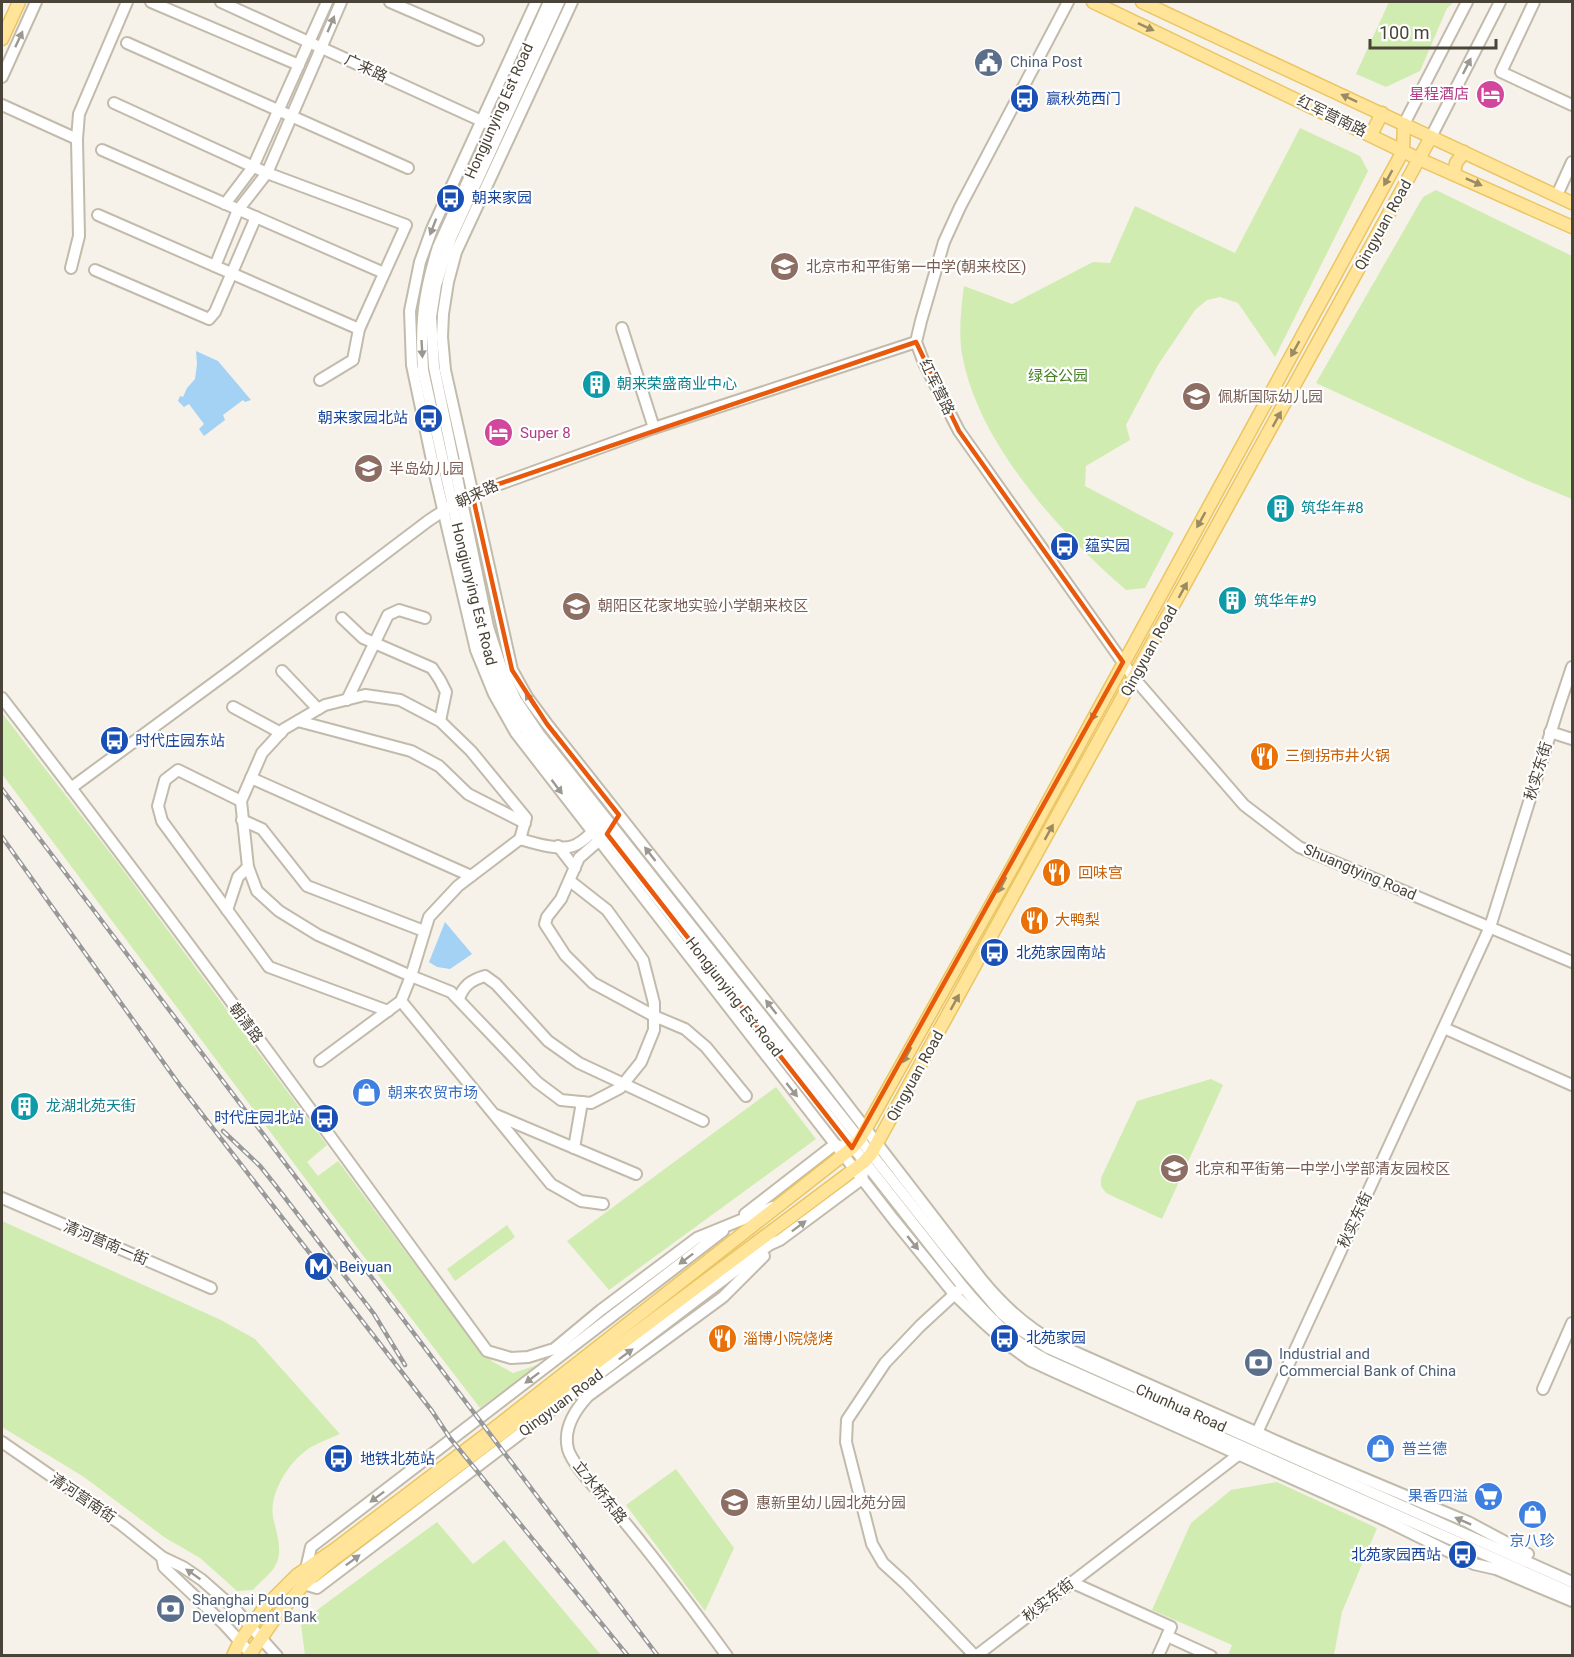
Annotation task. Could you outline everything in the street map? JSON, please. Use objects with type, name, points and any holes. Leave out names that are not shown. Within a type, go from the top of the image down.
[{"type":"main road","points":[[2,39],[19,2]]},
{"type":"main road","name":"红军营南路","points":[[1093,2],[1105,4],[1419,159],[1572,227]]},
{"type":"main road","name":"红军营南路","points":[[1142,2],[1572,203]]},
{"type":"main road","points":[[1371,135],[1382,113]]},
{"type":"main road","name":"Qingyuan Road","points":[[233,1656],[240,1641],[265,1607],[306,1569],[506,1420],[786,1202],[855,1143],[1013,866],[1403,151],[1404,124]]},
{"type":"main road","name":"Qingyuan Road","points":[[251,1655],[261,1638],[304,1584],[334,1559],[867,1157],[1134,678],[1431,137]]},
{"type":"main road","points":[[1454,174],[1456,163],[1464,152]]},
{"type":"street","points":[[2,77],[36,2]]},
{"type":"street","points":[[71,268],[79,236],[77,139],[79,114],[127,2]]},
{"type":"street","points":[[152,2],[299,65]]},
{"type":"street","name":"广来路","points":[[221,2],[502,130]]},
{"type":"street","points":[[225,204],[253,166],[327,2]]},
{"type":"street","points":[[215,266],[238,210],[267,173],[341,2]]},
{"type":"street","points":[[390,2],[478,40]]},
{"type":"street","points":[[536,2],[432,229],[420,262],[410,311],[412,365],[452,505],[476,650],[494,694],[516,733],[603,830],[835,1145],[855,1143]]},
{"type":"street","name":"Hongjunying Est Road","points":[[502,130],[549,2]]},
{"type":"street","name":"Hongjunying Est Road","points":[[559,2],[502,130],[438,247],[427,281],[421,335],[423,370],[452,505],[502,670],[516,700],[603,830],[855,1143]]},
{"type":"street","points":[[572,2],[502,130],[451,267],[445,299],[442,337],[445,370],[512,670],[527,697],[619,815],[867,1157],[862,1179],[1010,1346],[1031,1360],[1387,1521],[1474,1564],[1496,1569],[1572,1601]]},
{"type":"street","name":"红军营路","points":[[1068,2],[960,207],[934,273],[916,342],[959,431],[1134,678]]},
{"type":"street","points":[[1404,124],[1467,2]]},
{"type":"street","points":[[1431,137],[1500,2]]},
{"type":"street","points":[[1534,2],[1501,72],[1572,105]]},
{"type":"street","points":[[127,43],[408,168]]},
{"type":"street","points":[[114,103],[267,173],[405,225],[359,329],[353,360],[320,380]]},
{"type":"street","points":[[2,105],[77,139]]},
{"type":"street","points":[[102,150],[384,273]]},
{"type":"street","points":[[1557,195],[1572,162]]},
{"type":"street","points":[[98,215],[359,329]]},
{"type":"street","points":[[95,270],[209,319],[256,217]]},
{"type":"street","points":[[622,327],[654,428]]},
{"type":"street","name":"朝来路","points":[[71,788],[452,505],[472,494],[654,428],[916,342]]},
{"type":"street","points":[[347,700],[388,615],[399,610],[424,618]]},
{"type":"street","points":[[342,618],[363,638],[432,668],[446,693],[440,721]]},
{"type":"street","name":"秋实东街","points":[[975,1656],[1253,1441],[1490,927],[1572,668]]},
{"type":"street","points":[[282,671],[318,709]]},
{"type":"street","name":"Shuangtying Road","points":[[1134,678],[1244,805],[1299,847],[1572,962]]},
{"type":"street","points":[[320,1061],[401,1001],[411,976],[429,917],[458,886],[520,839],[526,818],[471,751],[440,721],[400,700],[365,695],[325,705],[280,733],[262,753],[241,801],[248,867],[257,891],[279,911],[318,935],[411,976],[451,992],[537,1082],[561,1100],[591,1103],[620,1088],[640,1062],[654,1030],[654,1002],[643,960],[606,910],[570,881]]},
{"type":"street","name":"朝清路","points":[[2,698],[487,1351],[511,1358],[528,1357],[554,1349],[601,1310],[697,1238],[736,1222]]},
{"type":"street","points":[[233,707],[280,733]]},
{"type":"street","points":[[298,721],[411,751],[439,766],[468,795],[525,823]]},
{"type":"street","points":[[1550,732],[1572,739]]},
{"type":"street","points":[[241,801],[178,770],[165,780],[159,806],[162,821],[269,968],[388,1011]]},
{"type":"street","points":[[250,778],[471,876]]},
{"type":"street","points":[[619,815],[579,858],[561,899],[547,917],[545,924],[565,955],[593,983],[654,1016],[685,1029],[706,1047],[746,1096]]},
{"type":"street","points":[[242,820],[262,829],[307,886],[424,932]]},
{"type":"street","points":[[520,839],[543,845],[572,847],[603,830]]},
{"type":"street","points":[[558,846],[575,868]]},
{"type":"street","points":[[227,910],[238,877],[248,867]]},
{"type":"street","points":[[459,999],[471,980],[485,976],[496,984],[548,1041],[579,1062],[703,1121]]},
{"type":"street","points":[[401,1001],[551,1184],[581,1201],[603,1204]]},
{"type":"street","points":[[1444,1028],[1572,1085]]},
{"type":"street","points":[[574,1148],[582,1102]]},
{"type":"street","points":[[494,1114],[636,1174]]},
{"type":"street","name":"Chunhua Road","points":[[855,1143],[1002,1314],[1048,1348],[1572,1582]]},
{"type":"street","name":"Qingyuan Road","points":[[306,1569],[311,1547],[835,1145]]},
{"type":"street","name":"Chunhua Road","points":[[867,1157],[959,1291],[1018,1342],[1037,1354],[1253,1441],[1572,1593]]},
{"type":"street","name":"Qingyuan Road","points":[[304,1584],[317,1588],[769,1245],[780,1240],[862,1179]]},
{"type":"street","name":"清河营南一街","points":[[2,1198],[211,1288]]},
{"type":"street","points":[[736,1222],[786,1202]]},
{"type":"street","name":"立水桥东路","points":[[728,1656],[677,1587],[584,1474],[568,1450],[567,1431],[576,1409],[588,1396],[723,1297],[767,1253],[769,1245],[785,1221]]},
{"type":"street","points":[[959,1291],[920,1326],[885,1363],[847,1420],[846,1442],[872,1544],[883,1563],[975,1656]]},
{"type":"street","points":[[1544,1389],[1572,1323]]},
{"type":"street","points":[[1253,1441],[1468,1522],[1537,1559],[1572,1574]]},
{"type":"street","name":"清河营南街","points":[[2,1442],[122,1525],[162,1557],[202,1580],[251,1627],[277,1656]]},
{"type":"street","name":"清河营南街","points":[[162,1557],[165,1567],[240,1641],[251,1655]]},
{"type":"street","points":[[1071,1582],[1171,1628],[1158,1656]]},
{"type":"street","points":[[1167,1636],[1211,1656]]},
{"type":"highlighted area","points":[[916,342],[959,431],[1123,662],[852,1148],[607,834],[619,815],[547,724],[512,670],[472,493]]},
{"type":"green space","points":[[1389,2],[1454,2],[1447,8],[1420,71],[1386,87],[1356,74]]},
{"type":"green space","name":"绿谷公园","points":[[1300,128],[1360,156],[1368,171],[1275,357],[1238,303],[1220,297],[1207,300],[1195,310],[1158,365],[1126,425],[1130,440],[1086,466],[1085,486],[1174,533],[1145,588],[1126,590],[1101,568],[1050,515],[1026,486],[987,424],[972,391],[961,351],[960,323],[964,286],[1012,304],[1093,262],[1110,263],[1135,206],[1235,253]]},
{"type":"green space","points":[[1436,190],[1572,256],[1572,499],[1316,383],[1423,197]]},
{"type":"green space","points":[[2,713],[118,863],[327,1145],[307,1162],[318,1176],[338,1161],[472,1341],[493,1362],[513,1373],[540,1364],[480,1408],[2,774]]},
{"type":"green space","points":[[1211,1079],[1223,1085],[1162,1219],[1106,1193],[1101,1186],[1101,1178],[1137,1101]]},
{"type":"green space","points":[[776,1087],[816,1139],[609,1290],[567,1241]]},
{"type":"green space","points":[[2,1221],[221,1320],[255,1339],[340,1434],[314,1445],[303,1453],[283,1477],[274,1497],[273,1507],[278,1560],[253,1590],[237,1591],[200,1558],[164,1537],[84,1477],[2,1427]]},
{"type":"green space","points":[[507,1225],[515,1237],[455,1281],[447,1269]]},
{"type":"green space","points":[[676,1469],[734,1548],[705,1611],[626,1505]]},
{"type":"green space","points":[[1277,1482],[1377,1528],[1342,1612],[1334,1655],[1228,1655],[1232,1645],[1152,1610],[1191,1523],[1231,1490]]},
{"type":"green space","points":[[437,1522],[473,1564],[504,1540],[601,1655],[305,1655],[301,1625],[321,1607]]},
{"type":"water","points":[[196,351],[218,361],[251,400],[245,402],[243,400],[223,415],[225,420],[204,436],[199,429],[204,424],[189,404],[184,407],[178,401],[195,379]]},
{"type":"water","points":[[445,922],[472,954],[450,969],[437,967],[429,962]]},
{"type":"railway","points":[[2,789],[658,1656]]},
{"type":"railway","points":[[2,837],[181,1087],[432,1411],[450,1438],[628,1656]]},
{"type":"railway","points":[[223,1131],[260,1166],[276,1186],[374,1314],[405,1365]]},
{"type":"place","name":"China Post","points":[[989,62]]},
{"type":"place","name":"星程酒店","points":[[1490,94]]},
{"type":"place","name":"赢秋苑西门","points":[[1025,99]]},
{"type":"place","name":"朝来家园","points":[[451,198]]},
{"type":"place","name":"北京市和平街第一中学(朝来校区)","points":[[785,267]]},
{"type":"place","name":"朝来荣盛商业中心","points":[[596,384]]},
{"type":"place","name":"佩斯国际幼儿园","points":[[1197,397]]},
{"type":"place","name":"朝来家园北站","points":[[429,418]]},
{"type":"place","name":"Super 8","points":[[499,433]]},
{"type":"place","name":"半岛幼儿园","points":[[368,469]]},
{"type":"place","name":"筑华年#8","points":[[1280,508]]},
{"type":"place","name":"蕴实园","points":[[1064,546]]},
{"type":"place","name":"筑华年#9","points":[[1233,601]]},
{"type":"place","name":"朝阳区花家地实验小学朝来校区","points":[[577,606]]},
{"type":"place","name":"时代庄园东站","points":[[114,741]]},
{"type":"place","name":"三倒拐市井火锅","points":[[1264,756]]},
{"type":"place","name":"回味宫","points":[[1057,873]]},
{"type":"place","name":"大鸭梨","points":[[1034,920]]},
{"type":"place","name":"北苑家园南站","points":[[995,953]]},
{"type":"place","name":"朝来农贸市场","points":[[367,1093]]},
{"type":"place","name":"龙湖北苑天街","points":[[25,1106]]},
{"type":"place","name":"时代庄园北站","points":[[325,1118]]},
{"type":"place","name":"北京和平街第一中学小学部清友园校区","points":[[1174,1169]]},
{"type":"place","name":"Beiyuan","points":[[318,1267]]},
{"type":"place","name":"北苑家园","points":[[1005,1338]]},
{"type":"place","name":"淄博小院烧烤","points":[[722,1339]]},
{"type":"place","name":"Industrial and Commercial Bank of China","points":[[1258,1363]]},
{"type":"place","name":"普兰德","points":[[1381,1449]]},
{"type":"place","name":"地铁北苑站","points":[[339,1459]]},
{"type":"place","name":"果香四溢","points":[[1489,1496]]},
{"type":"place","name":"惠新里幼儿园北苑分园","points":[[735,1503]]},
{"type":"place","name":"京八珍","points":[[1532,1514]]},
{"type":"place","name":"北苑家园西站","points":[[1462,1555]]},
{"type":"place","name":"Shanghai Pudong Development Bank","points":[[171,1609]]}]
